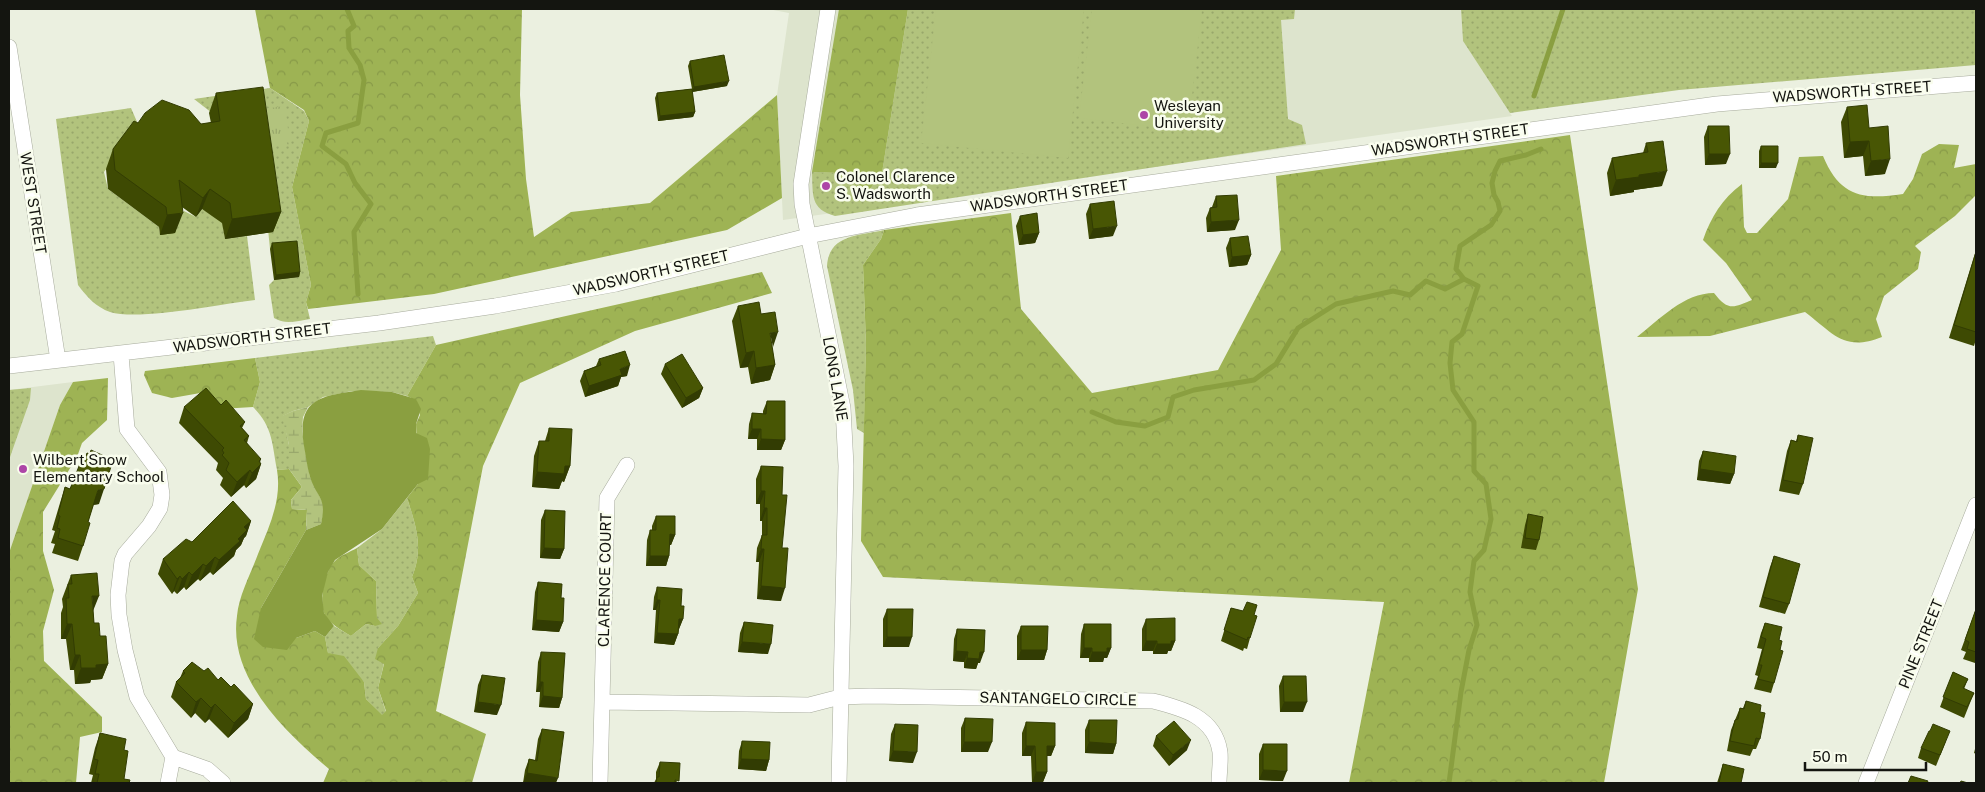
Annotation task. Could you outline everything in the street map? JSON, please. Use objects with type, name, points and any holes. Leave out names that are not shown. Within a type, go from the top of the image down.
[{"type":"street","name":"LONG LANE","points":[[828,9],[801,176],[802,204],[843,408],[846,466],[839,783]]},
{"type":"street","name":"WEST STREET","points":[[9,47],[53,360]]},
{"type":"street","name":"WADSWORTH STREET","points":[[9,366],[380,323],[495,306],[616,284],[808,236],[917,215],[1652,112],[1803,95],[1976,83]]},
{"type":"street","points":[[121,354],[127,429],[159,472],[162,495],[160,508],[125,554],[122,561],[118,595],[124,650],[138,697],[173,757],[207,769],[223,783]]},
{"type":"street","name":"CLARENCE COURT","points":[[600,783],[607,498],[627,464]]},
{"type":"street","name":"PINE STREET","points":[[1866,783],[1976,505]]},
{"type":"street","points":[[602,702],[808,705],[840,697]]},
{"type":"street","name":"SANTANGELO CIRCLE","points":[[840,697],[1153,701],[1178,707],[1201,718],[1214,734],[1220,752],[1219,783]]},
{"type":"street","points":[[168,783],[173,757]]},
{"type":"shaded area","name":"Wesleyan University","points":[[768,9],[1461,9],[1463,41],[1512,116],[783,220],[777,95],[789,13]]},
{"type":"shaded area","name":"Wilbert Snow Elementary School","points":[[73,382],[60,405],[9,553],[9,390]]},
{"type":"shaded area","points":[[361,390],[392,392],[416,399],[421,409],[416,424],[416,433],[427,438],[430,449],[428,479],[418,484],[382,529],[335,560],[328,572],[322,596],[324,613],[334,626],[325,637],[315,631],[296,638],[287,650],[263,647],[254,639],[261,608],[306,530],[321,524],[323,515],[321,499],[313,485],[307,465],[304,446],[304,418],[314,402],[334,395]]},
{"type":"green space","points":[[255,9],[522,9],[520,95],[526,179],[534,237],[571,212],[650,203],[777,95],[782,198],[727,230],[434,294],[308,309],[306,302],[311,285],[292,187],[309,121],[304,110],[270,88]]},
{"type":"green space","points":[[839,9],[908,9],[882,173],[867,193],[839,173],[812,172]]},
{"type":"green space","name":"Wesleyan University","points":[[908,9],[1295,9],[1294,19],[1281,20],[1288,119],[1302,125],[1306,144],[835,216],[821,209],[814,200],[812,172],[839,173],[867,193],[882,173]]},
{"type":"green space","points":[[936,9],[1084,9],[1068,158],[921,143]]},
{"type":"green space","points":[[1092,9],[1202,9],[1188,131],[1079,118]]},
{"type":"green space","points":[[1461,9],[1976,9],[1976,65],[1679,90],[1510,113],[1463,41]]},
{"type":"green space","points":[[270,88],[304,111],[309,121],[292,187],[311,285],[306,302],[310,319],[291,322],[274,318],[269,285],[274,280],[299,277],[295,246],[270,249],[256,110],[212,113],[194,99]]},
{"type":"green space","points":[[285,106],[290,144],[261,148],[256,110]]},
{"type":"green space","points":[[131,108],[141,131],[127,141],[104,172],[108,189],[159,227],[160,234],[184,211],[196,217],[202,209],[212,215],[220,205],[225,239],[247,236],[255,300],[181,311],[123,314],[110,312],[100,307],[78,285],[56,119]]},
{"type":"green space","points":[[1570,135],[1638,589],[1604,783],[1349,783],[1384,602],[883,577],[861,541],[866,344],[863,265],[881,239],[884,230],[1011,213],[1021,309],[1092,393],[1218,370],[1281,250],[1276,176]]},
{"type":"green space","points":[[1939,144],[1959,145],[1954,168],[1976,164],[1976,195],[1955,216],[1915,246],[1921,252],[1918,269],[1884,296],[1876,319],[1882,337],[1858,343],[1849,341],[1832,334],[1805,312],[1710,336],[1637,337],[1673,308],[1693,297],[1714,293],[1723,303],[1731,306],[1740,305],[1752,300],[1726,263],[1703,240],[1718,209],[1742,184],[1744,227],[1747,233],[1757,233],[1788,199],[1799,157],[1823,156],[1837,180],[1854,193],[1889,196],[1903,194],[1913,179],[1922,154]]},
{"type":"green space","points":[[884,230],[881,239],[863,265],[866,344],[864,433],[857,429],[853,390],[827,266],[833,248],[839,242],[847,238]]},
{"type":"green space","points":[[762,272],[772,293],[635,331],[520,383],[483,466],[436,711],[486,734],[472,783],[323,783],[329,769],[295,739],[264,702],[251,682],[242,661],[237,639],[237,616],[240,600],[276,503],[278,492],[277,470],[289,469],[302,487],[291,500],[292,509],[307,510],[306,530],[261,608],[296,638],[315,631],[325,637],[328,653],[344,656],[364,682],[366,699],[382,715],[386,711],[378,688],[384,664],[375,659],[378,648],[398,626],[418,593],[412,577],[418,556],[417,537],[407,498],[418,484],[416,424],[420,415],[416,400],[407,396],[436,345]]},
{"type":"green space","points":[[433,336],[436,345],[407,396],[392,392],[352,391],[323,397],[308,407],[283,416],[289,445],[289,469],[277,470],[271,436],[260,414],[253,407],[260,382],[255,358]]},
{"type":"green space","points":[[255,358],[260,382],[253,407],[221,409],[206,392],[172,398],[152,393],[144,375],[145,371]]},
{"type":"green space","points":[[108,378],[107,420],[82,443],[77,457],[43,512],[43,551],[54,590],[43,631],[44,661],[102,717],[102,732],[80,737],[76,783],[9,783],[9,553],[60,405],[73,382]]},
{"type":"green space","points":[[31,388],[30,400],[9,460],[9,390]]},
{"type":"green space","points":[[308,407],[303,417],[302,431],[310,477],[325,507],[321,524],[306,530],[307,510],[292,509],[291,500],[302,487],[289,469],[289,445],[282,416]]},
{"type":"green space","points":[[407,498],[417,537],[418,556],[412,577],[418,593],[398,626],[378,648],[384,663],[378,688],[386,712],[382,716],[366,699],[364,682],[328,653],[325,637],[334,626],[351,636],[366,624],[375,626],[377,618],[376,581],[359,565],[357,548],[382,529]]},
{"type":"green space","points":[[357,548],[359,565],[376,581],[377,618],[382,624],[375,626],[366,624],[351,636],[328,620],[324,613],[322,600],[326,577],[332,564],[340,557]]},
{"type":"building","points":[[724,55],[729,81],[694,87],[690,61]]},
{"type":"building","points":[[263,87],[281,212],[232,219],[230,203],[210,189],[203,198],[179,180],[183,213],[167,215],[166,207],[115,170],[113,149],[134,121],[138,123],[145,113],[162,100],[189,110],[201,124],[220,121],[216,93]]},
{"type":"building","points":[[692,89],[695,112],[660,116],[657,93]]},
{"type":"building","points":[[1867,105],[1869,128],[1888,126],[1890,159],[1871,161],[1869,141],[1850,142],[1847,107]]},
{"type":"building","points":[[1708,126],[1729,126],[1730,154],[1709,154]]},
{"type":"building","points":[[1663,141],[1667,171],[1616,180],[1612,158],[1648,152],[1646,143]]},
{"type":"building","points":[[1761,146],[1778,146],[1778,163],[1761,163]]},
{"type":"building","points":[[1237,195],[1239,220],[1211,222],[1210,208],[1217,207],[1216,196]]},
{"type":"building","points":[[1114,201],[1117,226],[1093,229],[1090,204]]},
{"type":"building","points":[[1037,213],[1039,233],[1023,235],[1020,216]]},
{"type":"building","points":[[1248,236],[1251,255],[1232,257],[1230,238]]},
{"type":"building","points":[[297,241],[300,272],[276,275],[272,243]]},
{"type":"building","points":[[1976,252],[1976,332],[1954,325]]},
{"type":"building","points":[[759,302],[761,314],[775,312],[778,332],[770,333],[775,365],[756,368],[754,351],[746,353],[738,306]]},
{"type":"building","points":[[625,351],[630,365],[620,369],[622,375],[589,386],[584,371],[601,365],[599,359]]},
{"type":"building","points":[[682,354],[703,388],[686,398],[665,364]]},
{"type":"building","points":[[206,388],[221,405],[226,400],[245,422],[240,426],[249,436],[244,440],[261,459],[259,461],[261,464],[252,473],[250,470],[237,482],[226,470],[229,463],[222,455],[224,448],[184,407]]},
{"type":"building","points":[[767,401],[785,401],[785,440],[761,439],[761,429],[752,429],[752,413],[766,414]]},
{"type":"building","points":[[549,428],[572,429],[570,466],[565,466],[564,474],[537,472],[539,441],[549,441]]},
{"type":"building","points":[[1798,435],[1813,438],[1803,484],[1783,480],[1791,440],[1797,442]]},
{"type":"building","points":[[91,450],[113,460],[104,489],[98,490],[83,546],[58,538],[60,529],[57,528],[60,516],[58,515],[65,487],[70,489],[81,461],[84,462],[87,453],[90,454]]},
{"type":"building","points":[[1703,451],[1736,456],[1734,474],[1700,469]]},
{"type":"building","points":[[761,466],[783,467],[782,495],[787,495],[782,548],[788,548],[785,588],[761,586],[764,549],[761,549],[762,535],[767,535],[767,508],[764,508],[765,491],[761,491]]},
{"type":"building","points":[[233,501],[251,521],[244,527],[247,530],[238,539],[240,541],[219,560],[215,557],[206,566],[203,564],[192,575],[189,572],[182,579],[180,576],[177,579],[163,559],[186,539],[192,542]]},
{"type":"building","points":[[545,510],[565,511],[564,549],[544,548]]},
{"type":"building","points":[[1528,514],[1543,517],[1539,540],[1525,538]]},
{"type":"building","points":[[656,516],[675,516],[675,535],[670,534],[669,556],[650,556],[650,530],[656,530]]},
{"type":"building","points":[[1774,556],[1800,564],[1789,604],[1763,597]]},
{"type":"building","points":[[97,573],[99,596],[92,596],[94,623],[99,623],[100,636],[106,636],[108,664],[96,665],[96,668],[81,668],[80,655],[75,655],[72,624],[67,624],[66,598],[69,598],[68,584],[72,584],[71,575]]},
{"type":"building","points":[[538,582],[562,584],[561,598],[564,598],[563,622],[536,620]]},
{"type":"building","points":[[657,587],[682,589],[681,606],[684,606],[683,619],[679,619],[678,634],[657,633],[660,600],[657,600]]},
{"type":"building","points":[[1247,602],[1257,605],[1254,615],[1257,616],[1250,638],[1248,637],[1247,640],[1224,630],[1231,608],[1243,611]]},
{"type":"building","points":[[887,609],[913,609],[912,637],[887,637]]},
{"type":"building","points":[[1976,609],[1976,652],[1967,649],[1969,642],[1965,640]]},
{"type":"building","points":[[1175,618],[1175,641],[1171,641],[1171,644],[1157,644],[1157,641],[1146,641],[1146,619]]},
{"type":"building","points":[[744,622],[773,625],[771,644],[742,642]]},
{"type":"building","points":[[1765,623],[1782,627],[1779,640],[1782,641],[1780,650],[1783,651],[1774,683],[1758,679],[1762,665],[1759,665],[1766,639],[1761,637]]},
{"type":"building","points":[[1084,624],[1111,624],[1111,648],[1107,648],[1107,652],[1092,652],[1092,648],[1084,648]]},
{"type":"building","points":[[1021,626],[1048,626],[1047,650],[1021,650]]},
{"type":"building","points":[[957,629],[985,630],[984,652],[980,652],[979,659],[967,658],[968,652],[956,651]]},
{"type":"building","points":[[541,652],[565,653],[562,698],[543,696],[543,682],[540,682]]},
{"type":"building","points":[[192,662],[204,671],[208,668],[218,680],[221,677],[231,687],[234,684],[253,704],[234,723],[215,704],[211,708],[201,698],[196,702],[176,682]]},
{"type":"building","points":[[1953,672],[1968,679],[1963,688],[1974,693],[1967,707],[1943,697]]},
{"type":"building","points":[[482,675],[505,678],[501,705],[478,702]]},
{"type":"building","points":[[1283,676],[1306,676],[1307,702],[1284,702]]},
{"type":"building","points":[[1746,701],[1761,705],[1760,712],[1765,713],[1760,739],[1756,738],[1754,746],[1730,741],[1735,720],[1738,719],[1740,708],[1744,709]]},
{"type":"building","points":[[965,718],[993,719],[992,742],[964,742]]},
{"type":"building","points":[[1089,720],[1117,720],[1116,744],[1089,742]]},
{"type":"building","points":[[1174,721],[1191,740],[1173,755],[1156,736]]},
{"type":"building","points":[[1026,722],[1055,723],[1055,746],[1047,746],[1047,772],[1036,772],[1035,746],[1026,746]]},
{"type":"building","points":[[895,724],[918,725],[917,752],[893,751]]},
{"type":"building","points":[[1933,724],[1950,731],[1940,755],[1921,748]]},
{"type":"building","points":[[542,729],[564,732],[558,778],[527,773],[529,759],[537,761]]},
{"type":"building","points":[[100,733],[126,739],[124,750],[128,751],[124,779],[130,780],[129,783],[97,783],[99,774],[95,774],[98,760],[94,759]]},
{"type":"building","points":[[742,741],[770,742],[769,760],[741,759]]},
{"type":"building","points":[[1263,744],[1287,744],[1287,771],[1263,770]]},
{"type":"building","points":[[660,762],[680,763],[679,781],[675,780],[675,783],[656,783],[657,777],[659,777]]},
{"type":"building","points":[[1723,764],[1744,769],[1741,783],[1719,783]]},
{"type":"building","points":[[1911,776],[1928,781],[1927,783],[1908,783]]},
{"type":"waterway","points":[[347,9],[354,26],[348,31],[349,48],[360,65],[364,80],[358,123],[326,133],[322,146],[346,164],[355,183],[371,204],[354,232],[358,294]]},
{"type":"waterway","points":[[1534,96],[1563,9]]},
{"type":"waterway","points":[[1449,783],[1461,692],[1469,650],[1477,625],[1470,592],[1474,561],[1484,550],[1491,519],[1486,484],[1474,471],[1474,422],[1453,390],[1450,363],[1452,342],[1462,334],[1478,286],[1464,279],[1456,269],[1460,246],[1491,225],[1500,211],[1492,183],[1500,161],[1526,155],[1541,149]]},
{"type":"waterway","points":[[1092,412],[1116,422],[1145,426],[1168,417],[1173,397],[1194,390],[1254,380],[1276,364],[1298,328],[1336,304],[1393,291],[1410,295],[1426,281],[1445,289],[1464,279]]},
{"type":"place","name":"Wesleyan University","points":[[1144,115]]},
{"type":"place","name":"Colonel Clarence S. Wadsworth","points":[[826,186]]},
{"type":"place","name":"Wilbert Snow Elementary School","points":[[23,469]]}]
